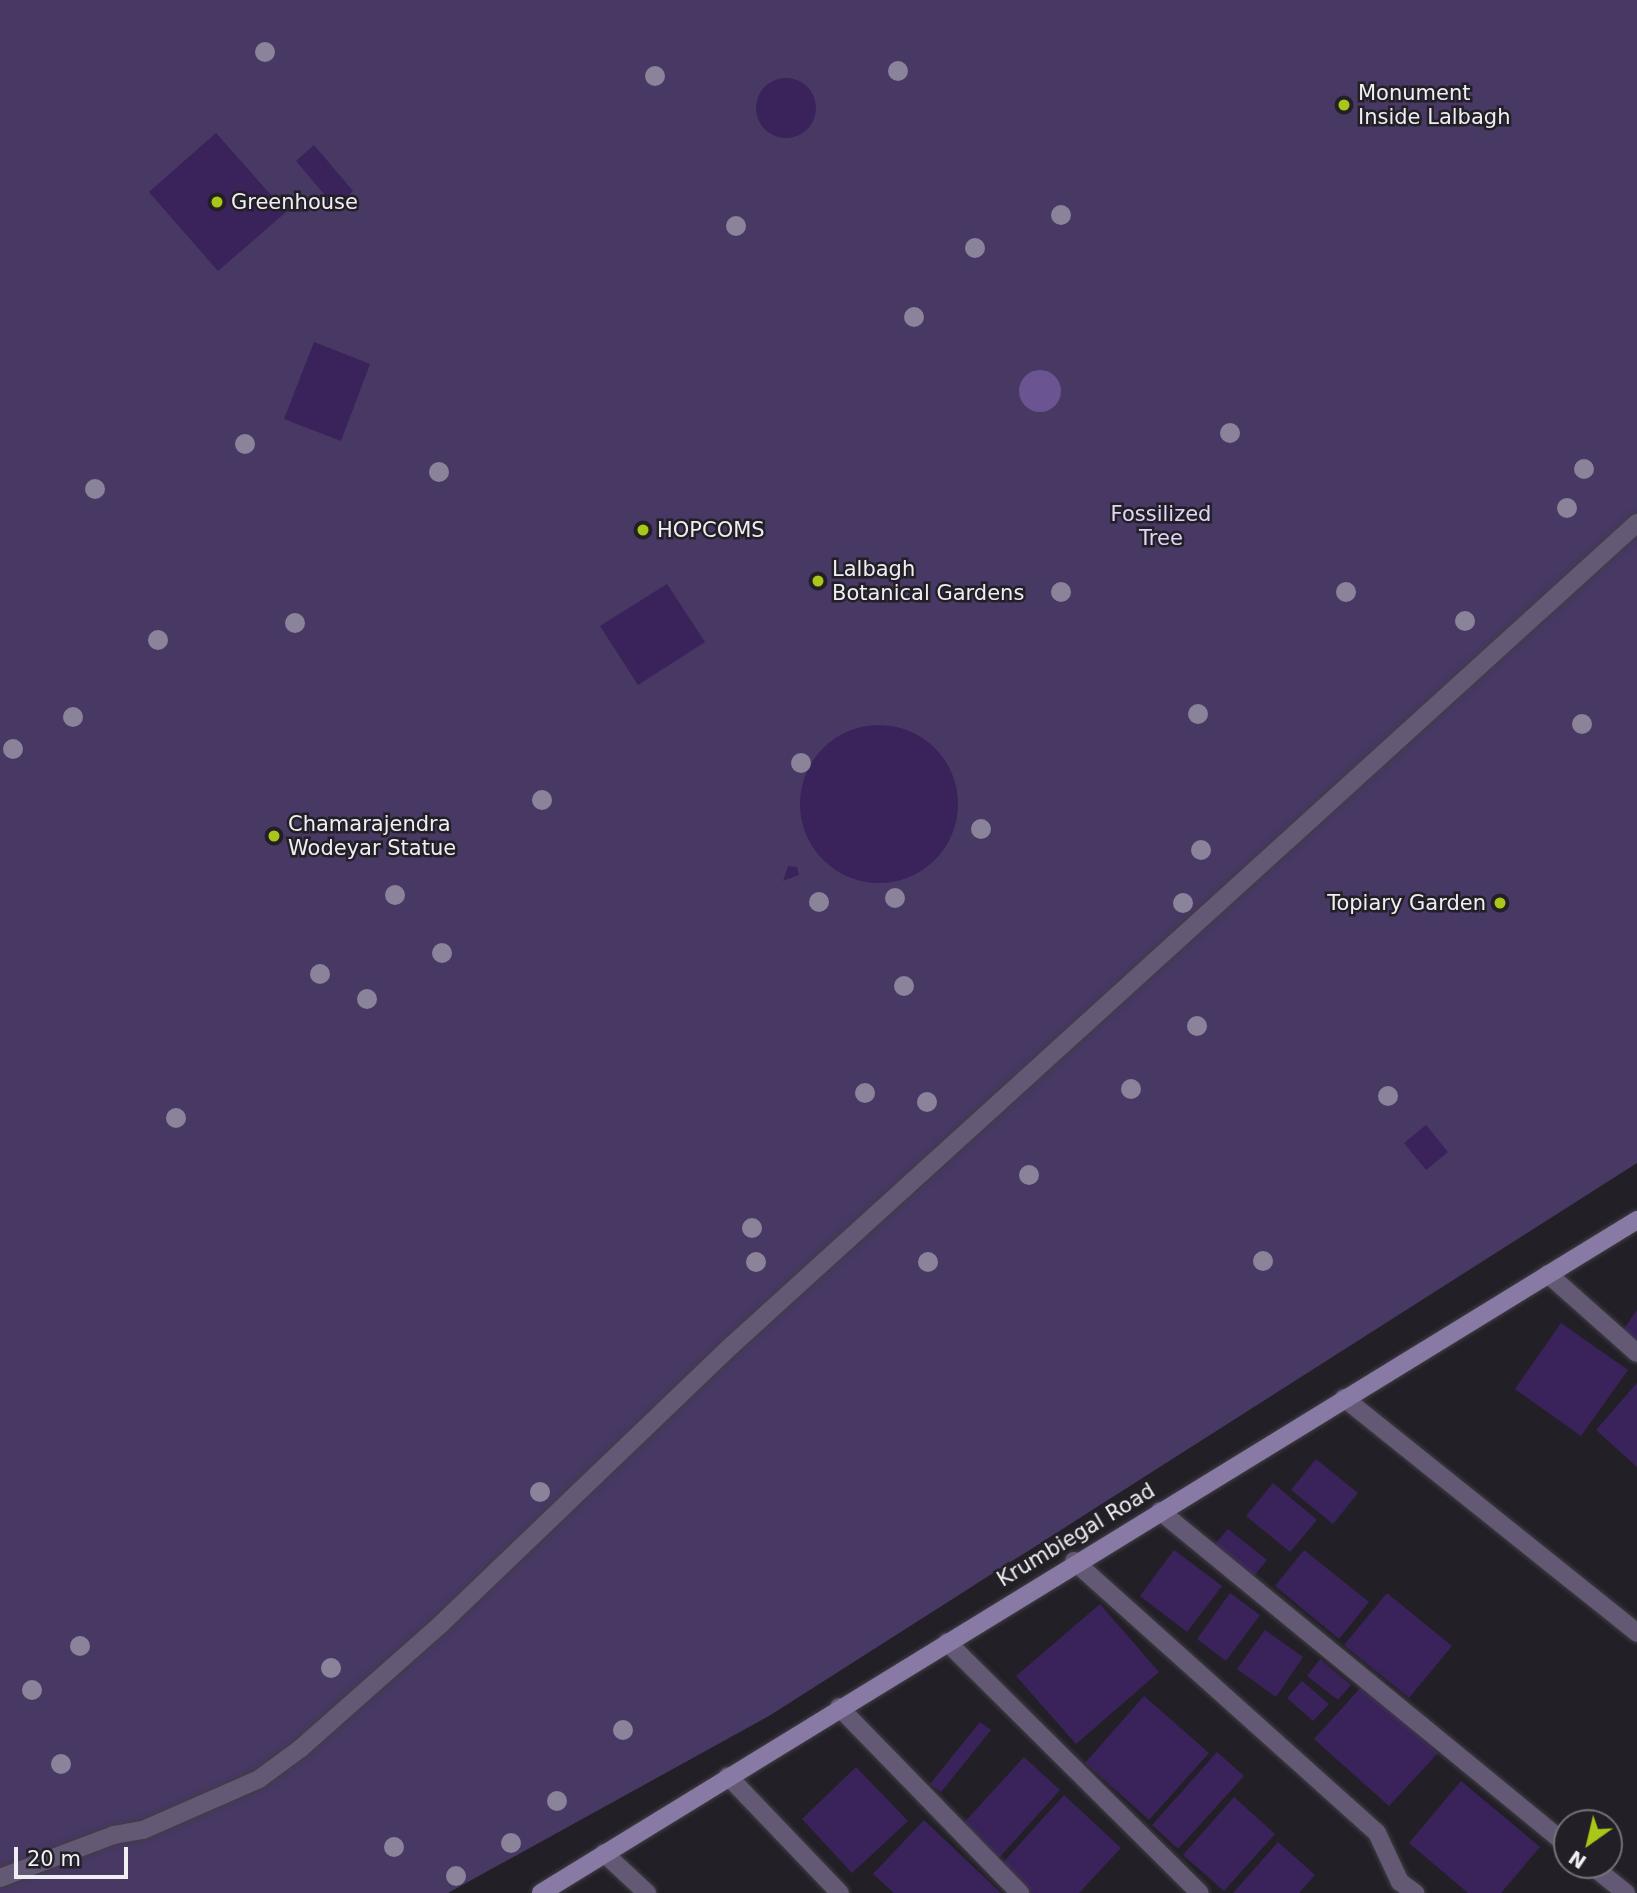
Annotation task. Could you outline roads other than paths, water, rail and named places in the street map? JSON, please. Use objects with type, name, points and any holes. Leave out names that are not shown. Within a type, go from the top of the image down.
[{"type":"main road","name":"Krumbiegal Road","points":[[541,1893],[1074,1562],[1637,1220]]},
{"type":"street","points":[[0,1878],[114,1835],[143,1830],[259,1779],[301,1748],[441,1623],[731,1346],[1637,523]]},
{"type":"street","points":[[1548,1274],[1637,1353]]},
{"type":"street","points":[[1344,1398],[1637,1633]]},
{"type":"street","points":[[1160,1511],[1553,1834]]},
{"type":"street","points":[[1074,1562],[1377,1833],[1400,1882],[1415,1893]]},
{"type":"street","points":[[947,1642],[1200,1893]]},
{"type":"street","points":[[839,1707],[1020,1893]]},
{"type":"street","points":[[728,1776],[840,1893]]},
{"type":"street","points":[[604,1853],[647,1893]]},
{"type":"street","points":[[1608,1879],[1626,1893]]},
{"type":"place","name":"Monument Inside Lalbagh","points":[[1344,105]]},
{"type":"place","name":"Greenhouse","points":[[217,202]]},
{"type":"place","name":"HOPCOMS","points":[[643,530]]},
{"type":"place","name":"Lalbagh Botanical Gardens","points":[[818,581]]},
{"type":"place","name":"Chamarajendra Wodeyar Statue","points":[[274,836]]},
{"type":"place","name":"Topiary Garden","points":[[1500,903]]},
{"type":"park label","name":"Fossilized Tree","points":[[1161,526]]}]
